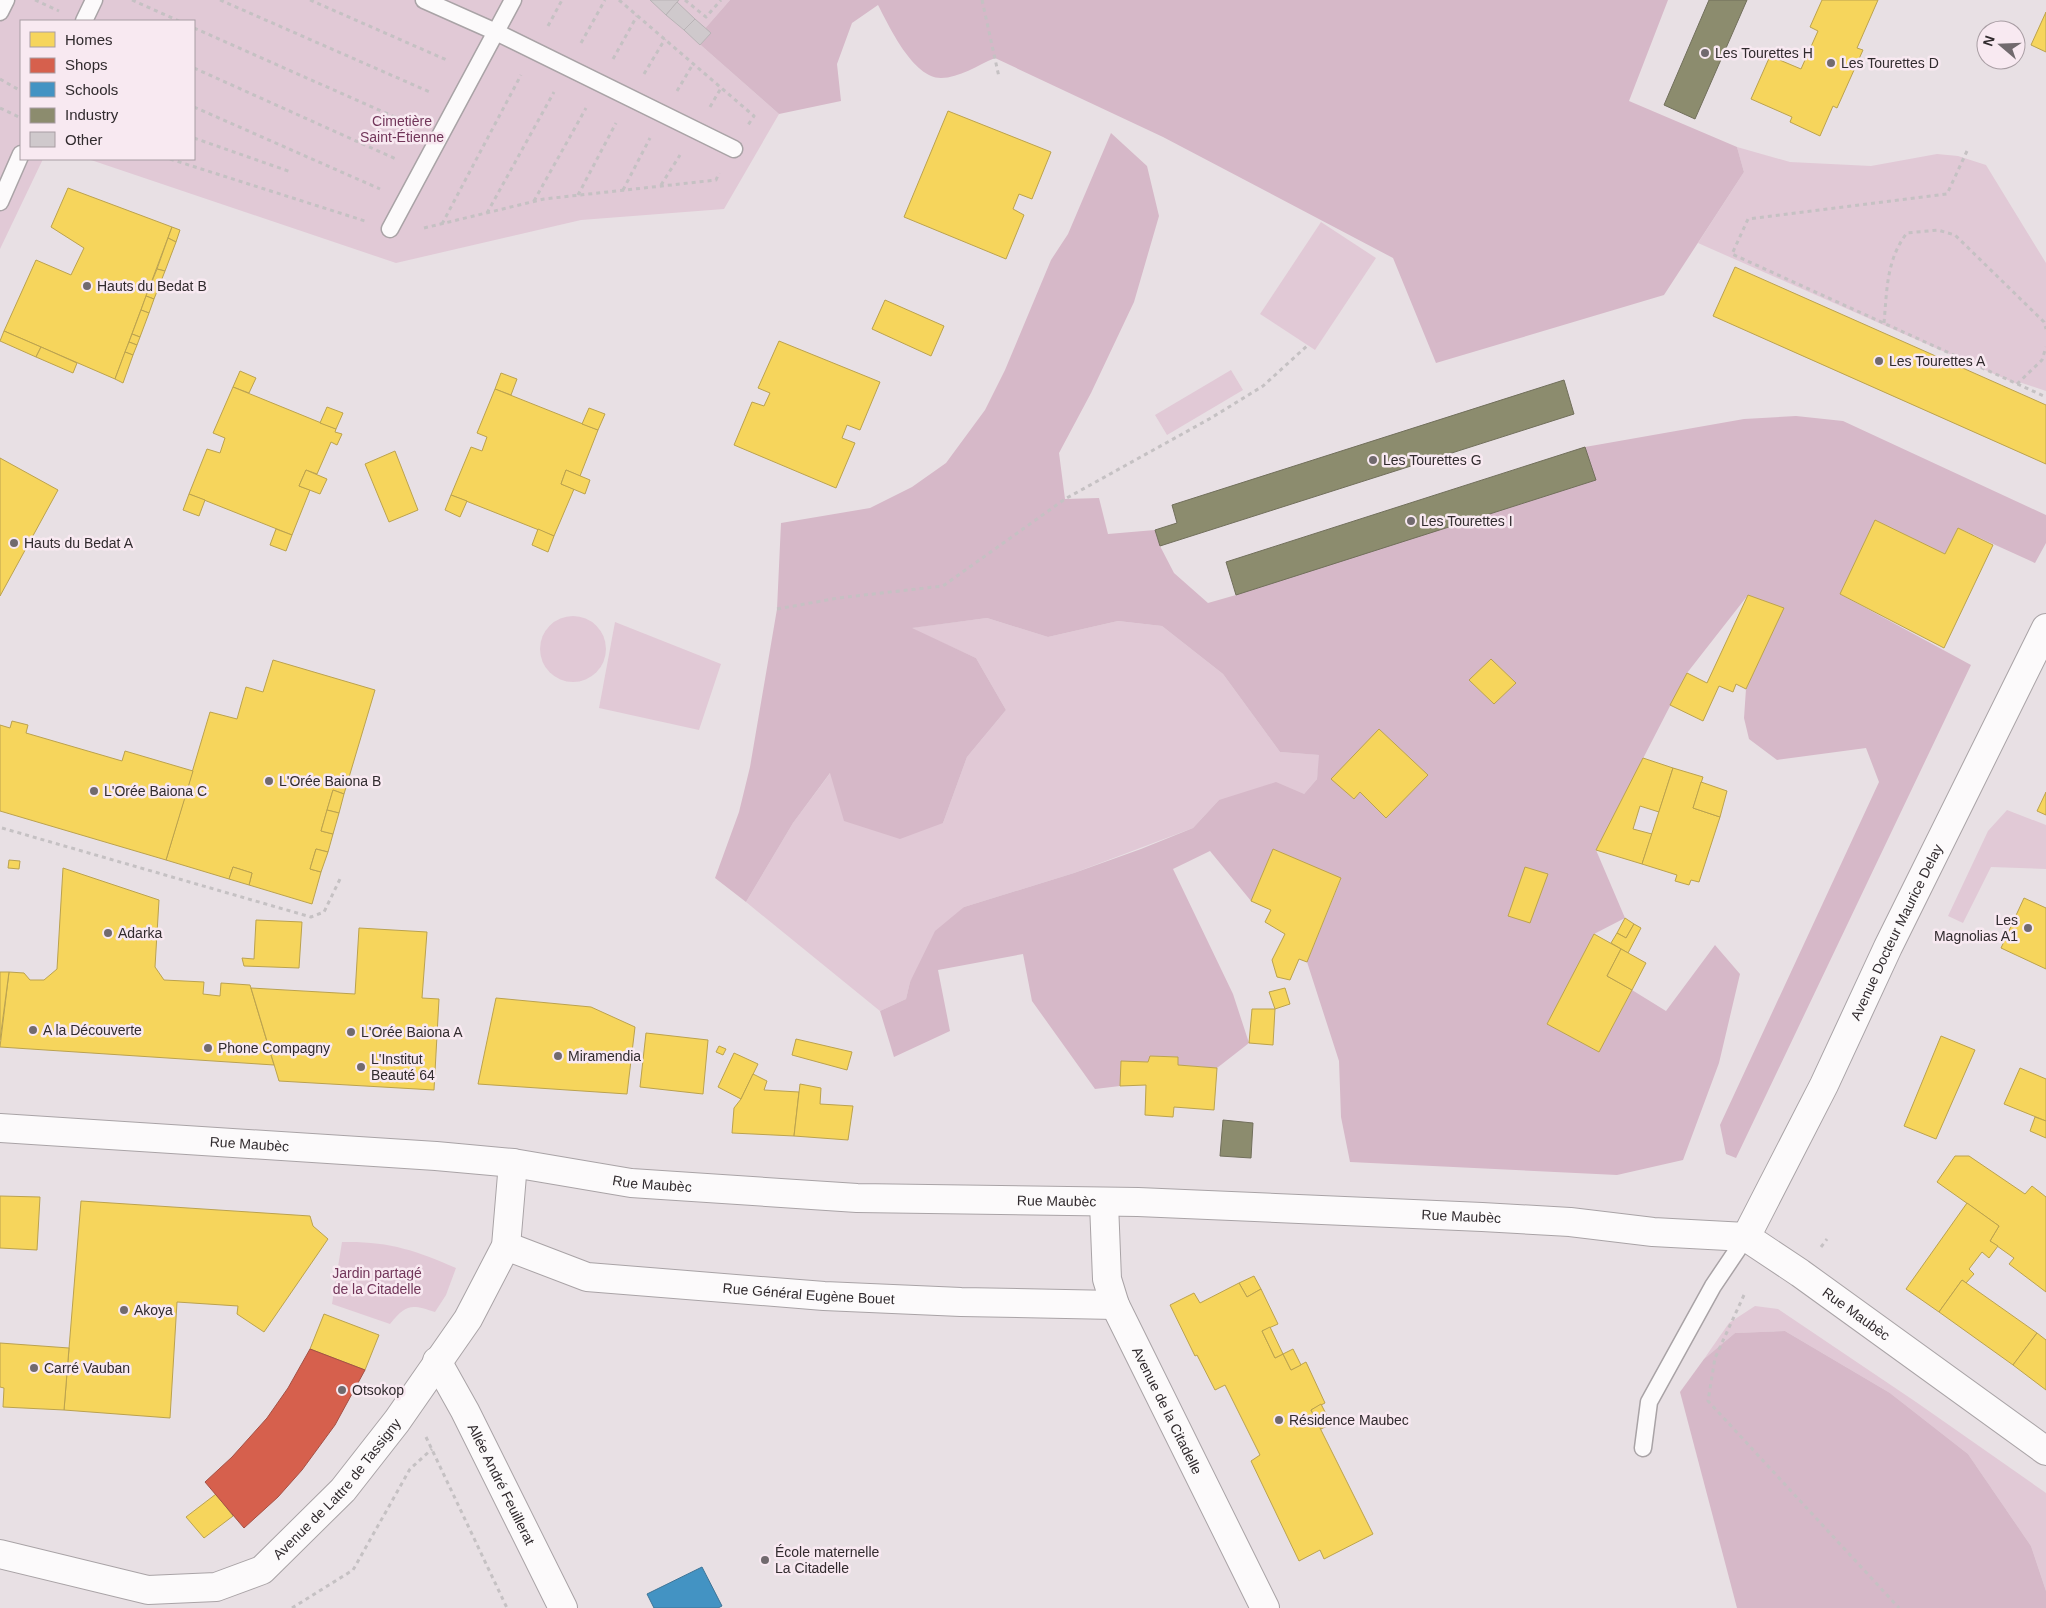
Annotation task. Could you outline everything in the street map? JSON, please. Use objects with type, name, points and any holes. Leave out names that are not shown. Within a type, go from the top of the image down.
[{"type":"street","name":"Avenue Docteur Maurice Delay","points":[[1746,1237],[1824,1085],[1888,947],[2046,628]]},
{"type":"street","name":"Rue Maubèc","points":[[0,1128],[513,1163],[631,1183],[856,1198],[1180,1204],[1482,1217],[1570,1222],[1653,1232],[1746,1237],[1800,1273],[2046,1451]]},
{"type":"street","name":"Avenue de Lattre de Tassigny","points":[[0,1554],[148,1590],[216,1587],[262,1570],[343,1490],[397,1421],[468,1319],[506,1246],[513,1163]]},
{"type":"street","name":"Avenue de la Citadelle","points":[[1104,1203],[1106,1279],[1116,1305],[1265,1608]]},
{"type":"street","name":"Rue Général Eugène Bouet","points":[[506,1246],[588,1277],[842,1297],[961,1302],[1116,1305]]},
{"type":"street","name":"Allée André Feuillerat","points":[[437,1361],[466,1412],[563,1608]]},
{"type":"lane","points":[[0,12],[6,0]]},
{"type":"lane","points":[[84,20],[94,0]]},
{"type":"lane","points":[[424,0],[535,50],[734,149]]},
{"type":"lane","points":[[390,229],[513,0]]},
{"type":"lane","points":[[0,202],[20,156]]},
{"type":"lane","points":[[1643,1448],[1649,1402],[1713,1286],[1746,1237]]},
{"type":"path","points":[[132,0],[178,20]]},
{"type":"path","points":[[220,0],[457,104]]},
{"type":"path","points":[[310,0],[474,73]]},
{"type":"path","points":[[442,224],[562,0]]},
{"type":"path","points":[[487,213],[605,0]]},
{"type":"path","points":[[173,160],[390,229],[407,232],[544,199],[716,180],[754,116],[619,0]]},
{"type":"path","points":[[685,0],[706,18],[721,0]]},
{"type":"path","points":[[982,0],[999,77]]},
{"type":"path","points":[[195,28],[439,138]]},
{"type":"path","points":[[195,68],[422,171]]},
{"type":"path","points":[[0,79],[20,90]]},
{"type":"path","points":[[195,107],[405,201]]},
{"type":"path","points":[[0,108],[20,118]]},
{"type":"path","points":[[195,138],[291,172]]},
{"type":"path","points":[[1966,151],[1948,194],[1748,219],[1732,254],[2046,397]]},
{"type":"path","points":[[1884,323],[1889,266],[1896,247],[1907,233],[1938,230],[1955,235],[2044,322],[2046,329]]},
{"type":"path","points":[[776,609],[838,598],[943,586],[1065,499],[1264,386],[1308,345]]},
{"type":"path","points":[[2017,384],[2042,360],[2046,347]]},
{"type":"path","points":[[2,828],[311,917],[324,912],[340,879]]},
{"type":"path","points":[[1744,1295],[1715,1358],[1708,1402],[1899,1608]]},
{"type":"path","points":[[426,1436],[508,1608]]},
{"type":"path","points":[[292,1608],[353,1570],[410,1469],[432,1449]]},
{"type":"green space","name":"Cimetière Saint-Étienne","points":[[0,0],[730,0],[695,40],[779,114],[724,209],[581,220],[396,263],[91,160],[195,160],[195,20],[20,20],[20,160],[43,160],[0,249]]},
{"type":"green space","points":[[1737,147],[1790,162],[1871,166],[1937,154],[1958,156],[1986,165],[2046,263],[2046,391],[2019,382],[2017,384],[1698,243],[1744,172]]},
{"type":"green space","points":[[1321,222],[1376,258],[1315,350],[1260,314]]},
{"type":"green space","points":[[1231,370],[1243,390],[1167,435],[1155,415]]},
{"type":"green space","points":[[573,616],[586,618],[596,626],[604,636],[606,649],[604,662],[596,672],[586,680],[573,682],[560,680],[550,672],[542,662],[540,649],[542,636],[550,626],[560,618]]},
{"type":"green space","points":[[987,618],[1048,637],[1118,621],[1162,626],[1223,674],[1280,752],[1320,755],[1317,779],[1304,794],[1219,800],[1193,828],[1074,873],[964,907],[910,982],[906,999],[880,1011],[746,902],[793,823],[831,772],[943,823],[967,757],[1006,710],[976,658],[910,628]]},
{"type":"green space","points":[[615,622],[721,664],[699,730],[599,708]]},
{"type":"green space","points":[[2007,810],[2046,825],[2046,869],[1991,867],[1963,923],[1948,916],[1988,831]]},
{"type":"green space","name":"Jardin partagé de la Citadelle","points":[[342,1242],[373,1243],[401,1248],[456,1268],[446,1295],[435,1312],[414,1307],[405,1309],[390,1324],[332,1304]]},
{"type":"green space","points":[[1755,1306],[1778,1309],[2046,1493],[2046,1591],[2031,1546],[1968,1454],[1890,1393],[1785,1331],[1735,1333],[1704,1359],[1729,1323]]},
{"type":"shaded area","points":[[730,0],[1668,0],[1629,101],[1737,147],[1744,172],[1664,295],[1436,363],[1393,258],[1163,137],[995,58],[955,76],[941,78],[931,76],[921,70],[903,49],[878,5],[852,23],[837,64],[841,101],[779,114],[695,40]]},
{"type":"shaded area","points":[[1111,133],[1147,166],[1159,216],[1134,302],[1091,393],[1059,453],[1065,499],[1099,498],[1108,534],[1155,530],[1160,546],[1174,573],[1208,603],[1236,595],[1585,447],[1744,419],[1796,416],[1843,421],[2046,515],[2046,543],[2035,563],[1958,528],[1945,554],[1875,520],[1840,594],[1971,665],[1736,1158],[1726,1154],[1720,1125],[1879,782],[1866,748],[1777,760],[1749,739],[1744,718],[1746,689],[1783,608],[1748,595],[1687,673],[1596,850],[1625,918],[1594,934],[1547,1024],[1599,1052],[1632,990],[1666,1011],[1715,945],[1740,974],[1719,1063],[1683,1160],[1617,1175],[1350,1162],[1341,1117],[1339,1061],[1307,962],[1341,879],[1273,849],[1251,901],[1210,851],[1173,869],[1233,994],[1249,1043],[1217,1068],[1178,1065],[1178,1057],[1150,1056],[1148,1062],[1121,1062],[1120,1086],[1095,1089],[1032,1001],[1023,954],[938,970],[950,1031],[894,1057],[880,1011],[906,999],[910,982],[935,931],[964,907],[1074,873],[1193,828],[1219,800],[1276,782],[1304,794],[1317,779],[1319,755],[1280,752],[1223,674],[1162,626],[1118,621],[1048,637],[987,618],[912,628],[976,658],[1006,710],[967,757],[943,823],[900,839],[844,821],[830,773],[793,823],[746,902],[715,878],[739,812],[750,767],[777,609],[781,523],[870,508],[912,487],[946,463],[985,410],[1005,370],[1051,260],[1068,234]]},
{"type":"shaded area","points":[[1785,1331],[1890,1393],[1968,1454],[2031,1546],[2046,1591],[2046,1608],[1737,1608],[1680,1392],[1704,1359],[1735,1333]]},
{"type":"building: Homes","name":"Les Tourettes D","points":[[1822,0],[1878,0],[1857,48],[1863,50],[1837,108],[1833,106],[1820,136],[1790,122],[1792,117],[1751,99],[1770,56],[1801,69],[1818,31],[1810,27]]},
{"type":"building: Homes","points":[[2046,12],[2046,52],[2031,45]]},
{"type":"building: Homes","points":[[948,111],[1051,152],[1032,199],[1019,194],[1013,209],[1024,215],[1006,259],[904,217]]},
{"type":"building: Homes","name":"Hauts du Bedat B","points":[[68,188],[172,227],[115,379],[4,331],[36,260],[71,275],[84,248],[51,227]]},
{"type":"building: Homes","points":[[172,227],[180,230],[176,242],[168,238]]},
{"type":"building: Homes","points":[[168,238],[176,242],[165,271],[157,269]]},
{"type":"building: Homes","name":"Les Tourettes A","points":[[1735,267],[2046,405],[2046,464],[1713,316]]},
{"type":"building: Homes","points":[[157,269],[165,271],[154,299],[146,296]]},
{"type":"building: Homes","points":[[146,296],[154,299],[149,313],[141,310]]},
{"type":"building: Homes","points":[[885,300],[944,326],[931,356],[872,329]]},
{"type":"building: Homes","points":[[141,310],[149,313],[140,337],[132,334]]},
{"type":"building: Homes","points":[[4,331],[41,347],[36,357],[0,341]]},
{"type":"building: Homes","points":[[132,334],[140,337],[137,345],[129,342]]},
{"type":"building: Homes","points":[[779,341],[880,382],[860,430],[847,425],[842,438],[855,443],[836,488],[734,445],[752,402],[764,406],[770,393],[758,388]]},
{"type":"building: Homes","points":[[129,342],[137,345],[133,355],[125,352]]},
{"type":"building: Homes","points":[[41,347],[77,363],[73,373],[36,357]]},
{"type":"building: Homes","points":[[125,352],[133,355],[123,383],[115,379]]},
{"type":"building: Homes","points":[[240,371],[256,378],[249,393],[233,387]]},
{"type":"building: Homes","points":[[501,373],[517,379],[511,395],[495,389]]},
{"type":"building: Homes","points":[[233,387],[336,429],[335,432],[342,434],[337,445],[331,442],[317,474],[306,470],[299,486],[310,490],[292,535],[189,494],[207,449],[220,453],[225,438],[213,433]]},
{"type":"building: Homes","points":[[495,389],[598,430],[580,476],[566,470],[561,484],[574,489],[554,536],[451,495],[471,447],[482,451],[487,437],[477,433]]},
{"type":"building: Homes","points":[[327,407],[343,413],[336,429],[320,423]]},
{"type":"building: Homes","points":[[589,408],[605,414],[598,430],[582,424]]},
{"type":"building: Homes","points":[[395,451],[418,510],[389,522],[365,464]]},
{"type":"building: Homes","name":"Hauts du Bedat A","points":[[0,458],[58,490],[0,596]]},
{"type":"building: Homes","points":[[306,470],[327,479],[320,494],[299,486]]},
{"type":"building: Homes","points":[[566,470],[590,480],[585,494],[561,484]]},
{"type":"building: Homes","points":[[189,494],[205,500],[199,516],[183,510]]},
{"type":"building: Homes","points":[[451,495],[467,501],[460,517],[445,510]]},
{"type":"building: Homes","points":[[1875,520],[1945,554],[1958,528],[1993,545],[1944,648],[1840,594]]},
{"type":"building: Homes","points":[[276,529],[292,535],[286,551],[270,545]]},
{"type":"building: Homes","points":[[538,529],[554,536],[548,552],[532,545]]},
{"type":"building: Homes","points":[[1748,595],[1784,608],[1746,689],[1736,684],[1733,692],[1719,686],[1703,721],[1670,705],[1687,673],[1707,683]]},
{"type":"building: Homes","points":[[1491,659],[1516,683],[1494,704],[1469,680]]},
{"type":"building: Homes","name":"L'Orée Baiona B","points":[[273,660],[375,690],[344,794],[333,790],[321,831],[333,834],[328,852],[316,849],[310,869],[321,872],[312,904],[249,885],[252,873],[233,867],[229,879],[166,860],[210,712],[237,719],[246,687],[263,692]]},
{"type":"building: Homes","name":"L'Orée Baiona C","points":[[12,721],[28,725],[26,733],[122,761],[125,751],[193,771],[166,860],[0,811],[0,725],[10,728]]},
{"type":"building: Homes","points":[[1379,729],[1428,775],[1386,818],[1360,792],[1354,799],[1331,779]]},
{"type":"building: Homes","points":[[1643,758],[1673,768],[1659,812],[1640,806],[1633,829],[1652,834],[1642,864],[1596,850]]},
{"type":"building: Homes","points":[[1673,768],[1703,777],[1693,808],[1720,817],[1699,882],[1691,880],[1689,885],[1675,881],[1677,875],[1642,864]]},
{"type":"building: Homes","points":[[1701,782],[1727,791],[1720,817],[1693,808]]},
{"type":"building: Homes","points":[[333,790],[344,794],[339,813],[327,810]]},
{"type":"building: Homes","points":[[2046,792],[2046,815],[2037,811]]},
{"type":"building: Homes","points":[[327,810],[339,813],[333,834],[321,831]]},
{"type":"building: Homes","points":[[316,849],[328,852],[321,872],[310,869]]},
{"type":"building: Homes","points":[[1273,849],[1341,878],[1307,962],[1299,959],[1290,980],[1277,977],[1272,960],[1285,934],[1265,922],[1271,910],[1251,901]]},
{"type":"building: Homes","points":[[9,860],[20,861],[19,869],[8,868]]},
{"type":"building: Homes","points":[[233,867],[252,873],[249,885],[229,879]]},
{"type":"building: Homes","points":[[1525,867],[1548,874],[1530,923],[1508,916]]},
{"type":"building: Homes","name":"Adarka","points":[[63,868],[159,900],[155,967],[164,980],[204,982],[203,994],[220,996],[221,983],[250,985],[274,1065],[0,1047],[9,972],[24,973],[30,980],[44,980],[57,969]]},
{"type":"building: Homes","name":"Les Magnolias A1","points":[[2024,898],[2046,908],[2046,969],[2001,948]]},
{"type":"building: Homes","points":[[1625,918],[1634,924],[1626,938],[1617,933]]},
{"type":"building: Homes","points":[[256,920],[302,922],[299,968],[244,966],[242,958],[254,959]]},
{"type":"building: Homes","points":[[1634,924],[1641,928],[1628,953],[1611,943],[1617,933],[1626,938]]},
{"type":"building: Homes","name":"L'Orée Baiona A","points":[[359,928],[427,932],[422,998],[439,999],[434,1090],[279,1081],[251,988],[355,994]]},
{"type":"building: Homes","points":[[1594,934],[1621,949],[1607,976],[1632,990],[1599,1052],[1547,1024]]},
{"type":"building: Homes","points":[[1621,949],[1646,963],[1632,990],[1607,976]]},
{"type":"building: Homes","points":[[0,972],[9,972],[0,1040]]},
{"type":"building: Homes","points":[[1285,988],[1290,1004],[1275,1009],[1269,992]]},
{"type":"building: Homes","name":"Miramendia","points":[[496,998],[591,1007],[635,1027],[627,1094],[478,1084]]},
{"type":"building: Homes","points":[[1252,1009],[1275,1009],[1273,1045],[1249,1043]]},
{"type":"building: Homes","points":[[646,1033],[708,1040],[703,1094],[640,1087]]},
{"type":"building: Homes","points":[[1941,1036],[1975,1050],[1936,1139],[1904,1126]]},
{"type":"building: Homes","points":[[796,1039],[852,1052],[847,1070],[792,1055]]},
{"type":"building: Homes","points":[[719,1046],[726,1049],[723,1055],[716,1052]]},
{"type":"building: Homes","points":[[734,1053],[758,1064],[741,1099],[718,1087]]},
{"type":"building: Homes","points":[[1150,1056],[1178,1057],[1178,1065],[1217,1068],[1214,1110],[1174,1107],[1173,1117],[1145,1115],[1146,1085],[1120,1086],[1121,1061],[1148,1062]]},
{"type":"building: Homes","points":[[2020,1068],[2046,1079],[2046,1121],[2004,1104]]},
{"type":"building: Homes","points":[[753,1074],[767,1081],[764,1090],[799,1092],[794,1136],[732,1133],[734,1108],[741,1099]]},
{"type":"building: Homes","points":[[800,1084],[821,1088],[820,1104],[853,1106],[848,1140],[794,1136]]},
{"type":"building: Homes","points":[[2035,1117],[2046,1121],[2046,1138],[2030,1131]]},
{"type":"building: Homes","points":[[1955,1156],[1969,1156],[2025,1194],[2032,1186],[2046,1197],[2046,1292],[2009,1264],[2014,1258],[1990,1241],[1999,1226],[1937,1182]]},
{"type":"building: Homes","points":[[0,1196],[40,1197],[37,1250],[0,1248]]},
{"type":"building: Homes","name":"Akoya","points":[[81,1201],[310,1216],[313,1226],[328,1239],[264,1332],[237,1314],[238,1306],[177,1302],[170,1418],[64,1410]]},
{"type":"building: Homes","points":[[1967,1203],[1999,1226],[1990,1241],[1998,1246],[1989,1258],[1982,1252],[1969,1269],[1974,1274],[1966,1283],[1962,1280],[1939,1312],[1906,1289]]},
{"type":"building: Homes","points":[[1254,1276],[1261,1289],[1247,1297],[1239,1283]]},
{"type":"building: Homes","points":[[1962,1280],[2037,1333],[2013,1365],[1939,1312]]},
{"type":"building: Homes","name":"Résidence Maubec","points":[[1239,1283],[1247,1297],[1261,1289],[1278,1324],[1262,1331],[1275,1358],[1283,1354],[1291,1370],[1306,1362],[1325,1403],[1311,1410],[1373,1534],[1324,1559],[1320,1550],[1299,1561],[1251,1461],[1260,1455],[1225,1385],[1215,1390],[1197,1355],[1195,1356],[1170,1305],[1194,1293],[1200,1303]]},
{"type":"building: Homes","points":[[324,1314],[379,1335],[365,1370],[310,1349]]},
{"type":"building: Homes","points":[[1270,1327],[1283,1354],[1275,1358],[1262,1331]]},
{"type":"building: Homes","points":[[2037,1333],[2046,1340],[2046,1390],[2013,1365]]},
{"type":"building: Homes","name":"Carré Vauban","points":[[0,1343],[69,1348],[64,1410],[3,1407],[4,1388],[0,1387]]},
{"type":"building: Homes","points":[[1293,1349],[1301,1365],[1291,1370],[1283,1354]]},
{"type":"building: Homes","points":[[1321,1404],[1331,1424],[1321,1429],[1311,1410]]},
{"type":"building: Homes","points":[[216,1494],[233,1516],[204,1538],[186,1517]]},
{"type":"building: Shops","points":[[310,1349],[365,1370],[335,1425],[302,1470],[278,1497],[244,1528],[205,1482],[232,1457],[267,1418],[288,1388]]},
{"type":"building: Schools","points":[[702,1567],[722,1606],[718,1608],[654,1608],[647,1594]]},
{"type":"building: Industry","name":"Les Tourettes H","points":[[1709,0],[1747,0],[1695,119],[1664,105]]},
{"type":"building: Industry","name":"Les Tourettes G","points":[[1564,380],[1574,414],[1160,546],[1155,530],[1177,523],[1172,505]]},
{"type":"building: Industry","name":"Les Tourettes I","points":[[1585,447],[1596,480],[1236,595],[1226,562]]},
{"type":"building: Industry","points":[[1223,1120],[1253,1123],[1251,1158],[1220,1156]]},
{"type":"building: Other","points":[[650,0],[679,0],[666,15]]},
{"type":"building: Other","points":[[677,2],[695,19],[684,30],[666,15]]},
{"type":"building: Other","points":[[695,19],[711,33],[700,45],[684,30]]},
{"type":"place","name":"Les Tourettes H","points":[[1705,53]]},
{"type":"place","name":"Les Tourettes D","points":[[1831,63]]},
{"type":"place","name":"Hauts du Bedat B","points":[[87,286]]},
{"type":"place","name":"Les Tourettes A","points":[[1879,361]]},
{"type":"place","name":"Les Tourettes G","points":[[1373,460]]},
{"type":"place","name":"Les Tourettes I","points":[[1411,521]]},
{"type":"place","name":"Hauts du Bedat A","points":[[14,543]]},
{"type":"place","name":"L'Orée Baiona B","points":[[269,781]]},
{"type":"place","name":"L'Orée Baiona C","points":[[94,791]]},
{"type":"place","name":"Les Magnolias A1","points":[[2028,928]]},
{"type":"place","name":"Adarka","points":[[108,933]]},
{"type":"place","name":"A la Découverte","points":[[33,1030]]},
{"type":"place","name":"L'Orée Baiona A","points":[[351,1032]]},
{"type":"place","name":"Phone Compagny","points":[[208,1048]]},
{"type":"place","name":"Miramendia","points":[[558,1056]]},
{"type":"place","name":"L'Institut Beauté 64","points":[[361,1067]]},
{"type":"place","name":"Akoya","points":[[124,1310]]},
{"type":"place","name":"Carré Vauban","points":[[34,1368]]},
{"type":"place","name":"Otsokop","points":[[342,1390]]},
{"type":"place","name":"Résidence Maubec","points":[[1279,1420]]},
{"type":"place","name":"École maternelle La Citadelle","points":[[765,1560]]}]
